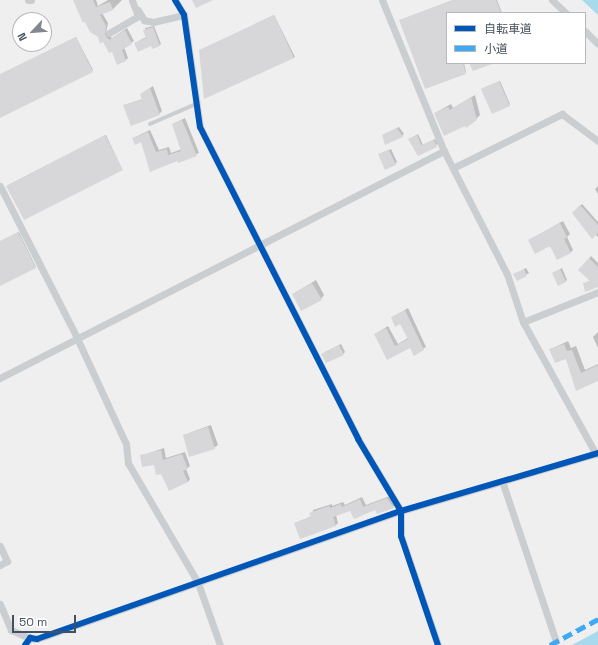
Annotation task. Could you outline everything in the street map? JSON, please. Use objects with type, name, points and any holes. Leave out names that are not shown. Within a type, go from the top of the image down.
[{"type":"street","points":[[132,0],[144,20],[153,22],[184,16]]},
{"type":"street","points":[[175,0],[184,16],[200,126],[358,439],[401,511],[401,536],[438,645]]},
{"type":"street","points":[[0,604],[11,630],[30,638],[37,639],[401,511],[597,453],[523,322],[507,274],[444,151],[382,0]]},
{"type":"street","points":[[552,0],[565,12]]},
{"type":"street","points":[[109,33],[138,16],[138,10]]},
{"type":"street","points":[[586,32],[598,44]]},
{"type":"street","points":[[453,168],[562,114],[598,141]]},
{"type":"street","points":[[0,378],[259,244],[444,151]]},
{"type":"street","points":[[0,186],[77,338],[126,444],[128,463],[198,583],[220,645]]},
{"type":"street","points":[[523,322],[598,292]]},
{"type":"street","points":[[502,481],[556,641]]},
{"type":"street","points":[[0,546],[7,561],[0,565]]},
{"type":"street","points":[[25,645],[30,638]]},
{"type":"lane","points":[[150,124],[196,104]]},
{"type":"water","points":[[582,0],[598,0],[598,15]]},
{"type":"water","points":[[598,631],[598,645],[572,645]]},
{"type":"building","points":[[73,0],[93,0],[96,7],[110,2],[113,10],[100,15],[106,26],[105,35],[109,40],[125,30],[132,44],[122,50],[126,61],[117,65],[112,52],[109,53],[103,42],[100,44],[98,37],[90,32],[85,22],[83,23]]},
{"type":"building","points":[[192,0],[213,0],[196,8]]},
{"type":"building","points":[[453,0],[496,0],[501,12],[446,12],[446,64],[463,64],[466,74],[425,89],[399,20]]},
{"type":"building","points":[[274,15],[294,58],[204,99],[199,50]]},
{"type":"building","points":[[153,27],[160,46],[152,49],[151,46],[138,52],[134,43],[146,38],[143,30]]},
{"type":"building","points":[[76,37],[93,72],[0,118],[0,74],[45,52],[52,52],[52,49]]},
{"type":"building","points":[[470,64],[492,64],[473,71]]},
{"type":"building","points":[[499,81],[510,106],[492,114],[481,89]]},
{"type":"building","points":[[150,88],[160,115],[131,126],[123,105],[142,100],[140,94]]},
{"type":"building","points":[[471,97],[477,120],[466,128],[465,126],[444,136],[434,113],[448,107],[450,110]]},
{"type":"building","points":[[182,120],[197,156],[178,163],[177,161],[150,172],[141,142],[135,145],[132,138],[148,132],[156,152],[167,149],[168,155],[181,151],[172,124]]},
{"type":"building","points":[[397,128],[403,137],[385,145],[382,135]]},
{"type":"building","points":[[105,135],[123,170],[24,220],[6,186]]},
{"type":"building","points":[[417,135],[421,145],[434,140],[437,147],[418,156],[408,139]]},
{"type":"building","points":[[389,150],[396,165],[385,170],[378,154]]},
{"type":"building","points":[[580,205],[598,225],[598,233],[592,239],[572,213]]},
{"type":"building","points":[[560,223],[567,237],[564,239],[571,253],[557,260],[550,246],[535,254],[528,240]]},
{"type":"building","points":[[18,232],[36,268],[0,286],[0,241]]},
{"type":"building","points":[[589,258],[598,267],[598,287],[585,292],[583,283],[590,281],[578,270]]},
{"type":"building","points":[[524,269],[527,276],[517,281],[513,274]]},
{"type":"building","points":[[560,269],[566,282],[558,286],[552,273]]},
{"type":"building","points":[[312,283],[322,300],[301,311],[292,294]]},
{"type":"building","points":[[405,310],[424,350],[414,356],[410,348],[387,360],[374,334],[386,328],[395,346],[408,339],[400,324],[395,327],[391,317]]},
{"type":"building","points":[[564,344],[567,351],[572,350],[581,373],[598,365],[598,381],[576,391],[566,359],[555,363],[549,349]]},
{"type":"building","points":[[339,345],[344,355],[326,363],[321,354]]},
{"type":"building","points":[[208,427],[215,449],[189,457],[183,435]]},
{"type":"building","points":[[161,450],[163,460],[182,454],[188,469],[183,471],[188,482],[169,491],[161,474],[156,475],[154,465],[142,467],[140,455]]},
{"type":"building","points":[[387,498],[394,508],[377,514],[375,510],[354,519],[350,511],[333,517],[336,526],[300,539],[294,523],[311,517],[309,513],[329,506],[330,508],[341,504],[342,507],[360,499],[363,507]]},
{"type":"marked path","points":[[550,645],[598,619]]},
{"type":"cycle path","points":[[175,0],[184,15],[200,127],[358,439],[401,511],[401,536],[438,645]]},
{"type":"cycle path","points":[[25,645],[30,638],[37,639],[401,511],[598,453]]}]
